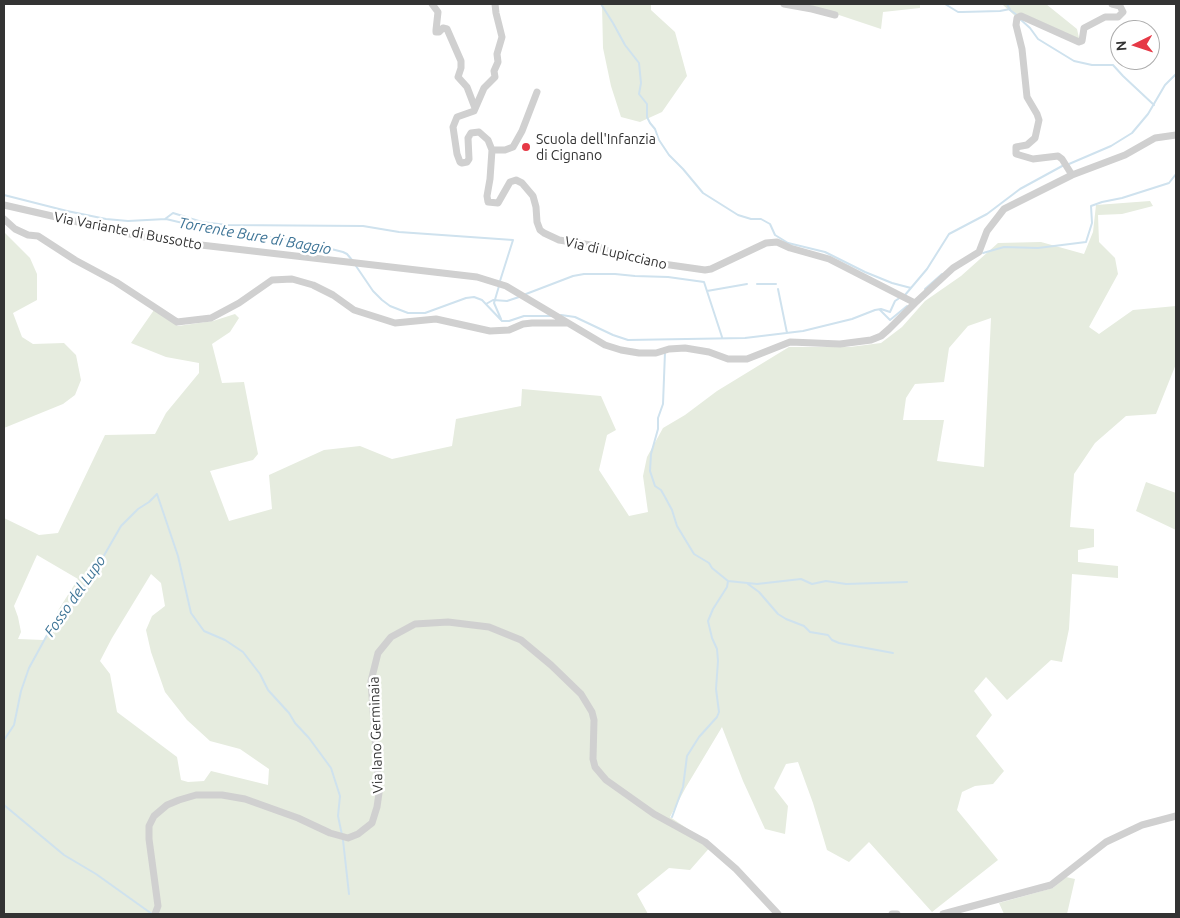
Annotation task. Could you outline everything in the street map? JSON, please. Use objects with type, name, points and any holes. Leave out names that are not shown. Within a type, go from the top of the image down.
[{"type":"street","points":[[432,4],[438,12],[436,32],[443,28],[448,29],[460,62],[461,68],[458,77],[467,87],[475,108]]},
{"type":"street","points":[[495,4],[502,37],[497,54],[498,64],[494,71],[495,77],[484,88],[472,112],[457,117],[454,122],[454,133],[460,162],[465,163],[469,160],[468,138],[469,134],[474,131],[482,134],[488,140],[492,150],[505,150],[513,147],[525,124],[537,92]]},
{"type":"street","points":[[784,4],[835,15]]},
{"type":"street","points":[[1071,173],[1062,160],[1055,156],[1027,158],[1016,154],[1014,150],[1016,147],[1033,142],[1038,120],[1037,114],[1027,97],[1022,49],[1016,24],[1017,18],[1021,16],[1079,42],[1082,40],[1084,28],[1105,17],[1118,17],[1123,12],[1120,6],[1112,4]]},
{"type":"street","name":"Via Variante di Bussotto","points":[[4,205],[139,236],[175,242],[477,277],[506,286],[605,345],[621,350],[656,353],[669,349],[685,348],[709,352],[728,359],[747,359],[790,342],[840,344],[876,338],[889,330],[912,301],[953,268],[979,252],[987,231],[1004,209],[1071,173],[1119,158],[1155,138],[1176,135]]},
{"type":"street","name":"Via di Lupicciano","points":[[492,150],[490,179],[486,196],[488,202],[498,203],[510,182],[519,181],[535,201],[540,230],[554,238],[597,246],[618,256],[635,260],[697,270],[711,269],[766,243],[777,242],[790,248],[829,259],[912,301]]},
{"type":"street","points":[[4,219],[15,229],[28,235],[38,236],[75,260],[116,282],[177,322],[211,318],[240,303],[272,280],[292,279],[313,285],[333,295],[354,310],[396,323],[436,319],[490,331],[509,330],[523,324],[565,321]]},
{"type":"street","name":"Via Iano Germinaia","points":[[155,914],[158,906],[149,826],[154,816],[168,805],[179,800],[196,795],[222,794],[245,799],[298,818],[330,833],[348,838],[358,834],[372,823],[379,793],[371,681],[378,653],[391,637],[415,624],[448,622],[489,627],[521,640],[551,665],[581,694],[588,704],[594,720],[595,767],[606,780],[654,814],[705,842],[736,868],[778,914]]},
{"type":"street","points":[[943,914],[1051,885],[1106,842],[1142,826],[1176,816]]},
{"type":"street","points":[[892,914],[897,914]]},
{"type":"shaded area","points":[[602,4],[651,4],[651,10],[675,32],[687,76],[662,112],[640,122],[621,117],[611,86],[603,48]]},
{"type":"shaded area","points":[[806,4],[920,4],[920,8],[883,12],[881,29]]},
{"type":"shaded area","points":[[1003,4],[1046,4],[1077,29],[1079,38],[1073,40],[1015,16]]},
{"type":"shaded area","points":[[1150,201],[1153,206],[1122,214],[1098,215],[1099,242],[1115,258],[1118,274],[1089,327],[1099,334],[1133,310],[1176,306],[1176,364],[1156,414],[1126,416],[1095,443],[1074,474],[1070,527],[1094,529],[1094,547],[1078,550],[1078,562],[1118,566],[1118,578],[1072,574],[1069,629],[1062,662],[1051,660],[1007,700],[986,677],[974,691],[992,715],[976,736],[1004,771],[993,784],[975,786],[962,792],[957,810],[998,860],[932,912],[869,842],[849,862],[827,850],[798,762],[786,764],[774,788],[788,806],[785,834],[765,829],[743,781],[722,727],[670,817],[712,845],[690,870],[669,868],[637,894],[648,914],[4,914],[4,518],[39,535],[58,533],[105,435],[155,434],[166,413],[199,373],[199,363],[166,357],[131,343],[154,310],[178,326],[213,321],[235,314],[239,318],[230,332],[212,344],[222,383],[244,382],[258,454],[253,460],[210,471],[229,521],[272,509],[269,475],[324,450],[360,446],[392,459],[452,446],[456,419],[521,406],[522,389],[601,396],[616,430],[607,435],[599,470],[629,516],[648,512],[643,476],[647,457],[663,428],[685,415],[717,391],[789,347],[850,347],[881,343],[902,327],[925,301],[961,276],[998,243],[1041,242],[1084,254],[1093,232],[1096,205]],"holes":[[[991,318],[984,467],[937,461],[944,420],[903,420],[906,398],[915,384],[944,382],[949,348],[968,326]],[[37,555],[78,579],[59,609],[44,640],[18,639],[21,632],[14,606]],[[151,574],[161,583],[165,606],[152,616],[146,630],[151,652],[165,692],[187,720],[210,741],[240,749],[269,769],[268,785],[211,771],[204,781],[188,782],[181,780],[177,757],[117,712],[110,674],[100,661]]]},
{"type":"shaded area","points":[[4,232],[30,258],[37,274],[37,300],[13,313],[22,337],[33,344],[64,343],[76,355],[81,380],[75,395],[63,404],[4,428]]},
{"type":"shaded area","points":[[1146,482],[1176,493],[1176,530],[1136,511]]},
{"type":"shaded area","points":[[1066,877],[1075,879],[1067,914],[1004,914],[999,903],[1053,888]]},
{"type":"waterway","points":[[601,4],[625,45],[639,63],[641,83],[639,94],[647,104],[647,117],[655,129],[659,140],[669,155],[703,193],[738,215],[751,219],[761,219],[770,224],[775,235],[788,243],[825,252],[865,272],[892,283],[911,288]]},
{"type":"waterway","points":[[945,4],[958,12],[1010,9]]},
{"type":"waterway","points":[[1007,4],[1010,10],[1017,15]]},
{"type":"waterway","points":[[1020,19],[1038,39],[1074,61],[1092,65],[1113,65],[1154,105]]},
{"type":"waterway","name":"Torrente Bure di Baggio","points":[[1069,164],[1111,146],[1132,133],[1148,114],[1165,85],[1176,74]]},
{"type":"waterway","name":"Torrente Bure di Baggio","points":[[905,295],[927,269],[949,234],[987,214],[1020,189],[1064,165]]},
{"type":"waterway","points":[[983,253],[1004,247],[1038,248],[1086,242],[1092,223],[1091,206],[1169,183],[1176,174]]},
{"type":"waterway","name":"Torrente Bure di Baggio","points":[[4,195],[106,219],[128,221],[166,219],[216,231],[300,241],[343,252],[352,260]]},
{"type":"waterway","points":[[165,219],[173,213],[202,222],[227,225],[363,226],[399,232],[513,240],[500,281]]},
{"type":"waterway","name":"Torrente Bure di Baggio","points":[[356,266],[373,291],[382,300],[390,306],[408,313],[425,313],[466,298],[474,297],[482,300],[502,321],[509,321],[524,316],[551,316]]},
{"type":"waterway","points":[[526,294],[573,276],[584,274],[668,277],[704,282],[722,337]]},
{"type":"waterway","points":[[925,289],[942,274]]},
{"type":"waterway","points":[[707,291],[747,284]]},
{"type":"waterway","points":[[757,284],[776,284]]},
{"type":"waterway","points":[[499,286],[494,303],[501,319]]},
{"type":"waterway","points":[[778,289],[787,333]]},
{"type":"waterway","points":[[486,304],[493,300],[507,301],[519,297]]},
{"type":"waterway","name":"Torrente Bure di Baggio","points":[[561,315],[575,317],[628,340],[745,338],[803,331],[852,319],[875,310],[881,309],[890,312],[895,301],[901,297]]},
{"type":"waterway","points":[[880,310],[890,320],[907,306]]},
{"type":"waterway","points":[[665,352],[663,404],[658,418],[658,429],[651,454],[650,471],[655,486],[661,490],[672,510],[677,526],[694,554],[709,563],[712,568],[728,581]]},
{"type":"waterway","name":"Fosso del Lupo","points":[[4,740],[14,725],[21,691],[29,668],[52,626],[91,578],[121,526],[157,494],[178,556],[191,613],[204,631],[225,640],[243,652],[260,674],[268,690],[289,713],[331,768],[340,796],[338,816],[342,835]]},
{"type":"waterway","points":[[728,581],[757,584],[801,579],[812,584],[826,581],[846,584],[907,582]]},
{"type":"waterway","points":[[672,817],[683,787],[687,756],[719,712],[716,689],[717,649],[708,621],[727,587],[728,581]]},
{"type":"waterway","points":[[748,584],[759,592],[778,614],[804,626],[810,632],[828,635],[832,640],[839,643],[893,653]]},
{"type":"waterway","points":[[4,805],[64,855],[96,874],[152,914]]},
{"type":"waterway","points":[[343,840],[349,894]]},
{"type":"place","name":"Scuola dell'Infanzia di Cignano","points":[[526,147]]}]
